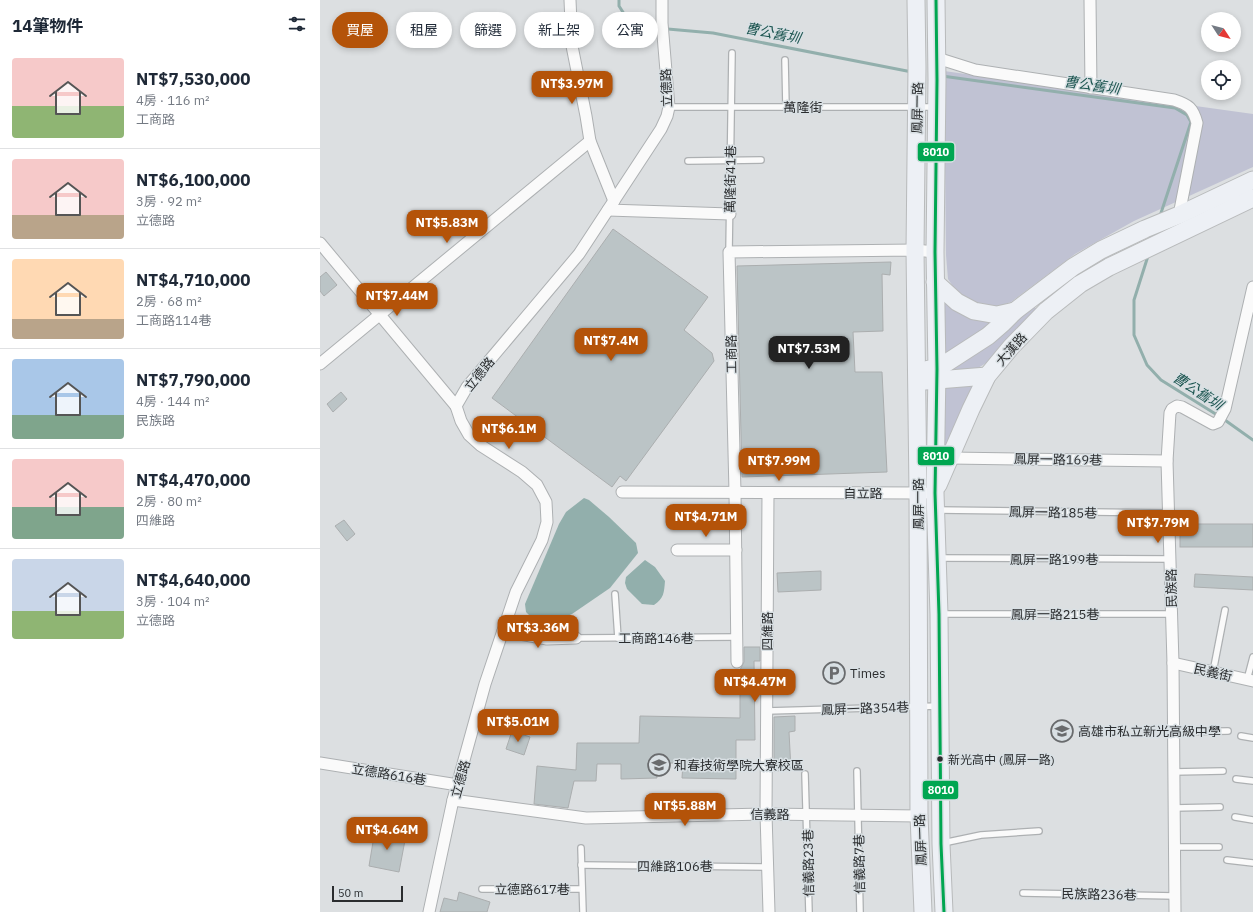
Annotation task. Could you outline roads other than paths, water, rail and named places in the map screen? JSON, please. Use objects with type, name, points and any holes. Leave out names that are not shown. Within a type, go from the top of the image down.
[{"type":"main road","name":"鳳屏一路","points":[[916,0],[917,107],[915,250],[918,493],[919,816],[923,912]]},
{"type":"main road","name":"鳳屏一路","points":[[936,0],[935,493],[939,614],[941,844],[944,912]]},
{"type":"main road","points":[[1179,214],[1253,180]]},
{"type":"main road","name":"大漢路","points":[[935,493],[971,409],[987,376],[1011,347],[1041,316],[1074,289],[1109,267],[1253,198]]},
{"type":"main road","name":"大漢路","points":[[936,375],[988,336],[1015,311],[1073,267],[1101,250],[1179,214]]},
{"type":"main road","points":[[935,282],[957,302],[974,311],[997,315],[1015,311]]},
{"type":"main road","points":[[917,376],[987,376]]},
{"type":"street","points":[[570,0],[572,46],[590,141],[611,206],[730,214]]},
{"type":"street","name":"立德路","points":[[429,912],[454,800],[485,684],[516,592],[542,540],[547,522],[546,502],[537,485],[522,472],[480,445],[469,435],[461,421],[456,406],[467,387],[579,254],[661,129],[669,107],[662,0]]},
{"type":"street","points":[[1090,0],[1091,88]]},
{"type":"street","points":[[937,60],[975,70],[1174,100],[1186,104],[1195,114],[1197,123],[1179,214]]},
{"type":"street","points":[[320,364],[590,141]]},
{"type":"street","points":[[320,243],[456,406]]},
{"type":"street","points":[[729,252],[915,250],[935,252]]},
{"type":"street","name":"工商路","points":[[729,252],[735,492],[737,662]]},
{"type":"street","name":"民族路","points":[[1175,912],[1173,663],[1170,513],[1167,460],[1170,413],[1176,406],[1182,407],[1213,424],[1218,422],[1223,413],[1253,287]]},
{"type":"street","name":"鳳屏一路169巷","points":[[950,458],[1167,460]]},
{"type":"street","name":"自立路","points":[[622,492],[935,493]]},
{"type":"street","name":"四維路","points":[[768,493],[766,814],[769,912]]},
{"type":"street","points":[[677,550],[736,550]]},
{"type":"street","points":[[503,631],[548,639],[576,638]]},
{"type":"street","name":"民義街","points":[[1173,663],[1250,681]]},
{"type":"street","name":"立德路616巷","points":[[320,763],[458,785]]},
{"type":"street","name":"信義路","points":[[454,800],[586,818],[766,814],[919,816]]},
{"type":"lane","name":"萬隆街41巷","points":[[729,252],[732,53]]},
{"type":"lane","points":[[785,60],[786,107]]},
{"type":"lane","name":"萬隆街","points":[[669,107],[936,107]]},
{"type":"lane","points":[[688,161],[761,160]]},
{"type":"lane","name":"鳳屏一路185巷","points":[[936,510],[1170,513]]},
{"type":"lane","name":"鳳屏一路199巷","points":[[937,558],[1170,559]]},
{"type":"lane","points":[[615,594],[618,638]]},
{"type":"lane","points":[[1213,672],[1225,610]]},
{"type":"lane","name":"鳳屏一路215巷","points":[[939,614],[1171,614]]},
{"type":"lane","name":"工商路146巷","points":[[576,638],[737,638]]},
{"type":"lane","points":[[1250,681],[1253,657]]},
{"type":"lane","name":"鳳屏一路354巷","points":[[767,711],[939,706]]},
{"type":"lane","points":[[1174,732],[1228,731]]},
{"type":"lane","points":[[1241,736],[1253,738]]},
{"type":"lane","name":"信義路7巷","points":[[857,771],[860,912]]},
{"type":"lane","points":[[1173,772],[1223,771]]},
{"type":"lane","name":"信義路23巷","points":[[805,774],[809,912]]},
{"type":"lane","points":[[1236,779],[1253,781]]},
{"type":"lane","points":[[1174,808],[1220,807]]},
{"type":"lane","points":[[1235,817],[1253,820]]},
{"type":"lane","points":[[941,844],[981,835],[1039,831]]},
{"type":"lane","points":[[1174,847],[1220,847]]},
{"type":"lane","points":[[581,848],[583,912]]},
{"type":"lane","points":[[1227,860],[1253,863]]},
{"type":"lane","name":"四維路106巷","points":[[581,865],[768,867]]},
{"type":"lane","name":"立德路617巷","points":[[482,889],[582,889]]},
{"type":"lane","name":"民族路236巷","points":[[1023,893],[1175,896]]},
{"type":"waterway","name":"曹公舊圳","points":[[619,0],[619,6],[628,20],[645,27],[713,33],[912,72]]},
{"type":"waterway","name":"曹公舊圳","points":[[942,76],[1175,108],[1187,115],[1191,122],[1160,216]]},
{"type":"waterway","name":"曹公舊圳","points":[[1148,256],[1134,300],[1134,335],[1147,365],[1161,380],[1222,418],[1253,440]]},
{"type":"place","name":"Times","points":[[834,673]]},
{"type":"place","name":"高雄市私立新光高級中學","points":[[1062,731]]},
{"type":"place","name":"新光高中 (鳳屏一路)","points":[[940,759]]},
{"type":"place","name":"和春技術學院大寮校區","points":[[659,765]]}]
